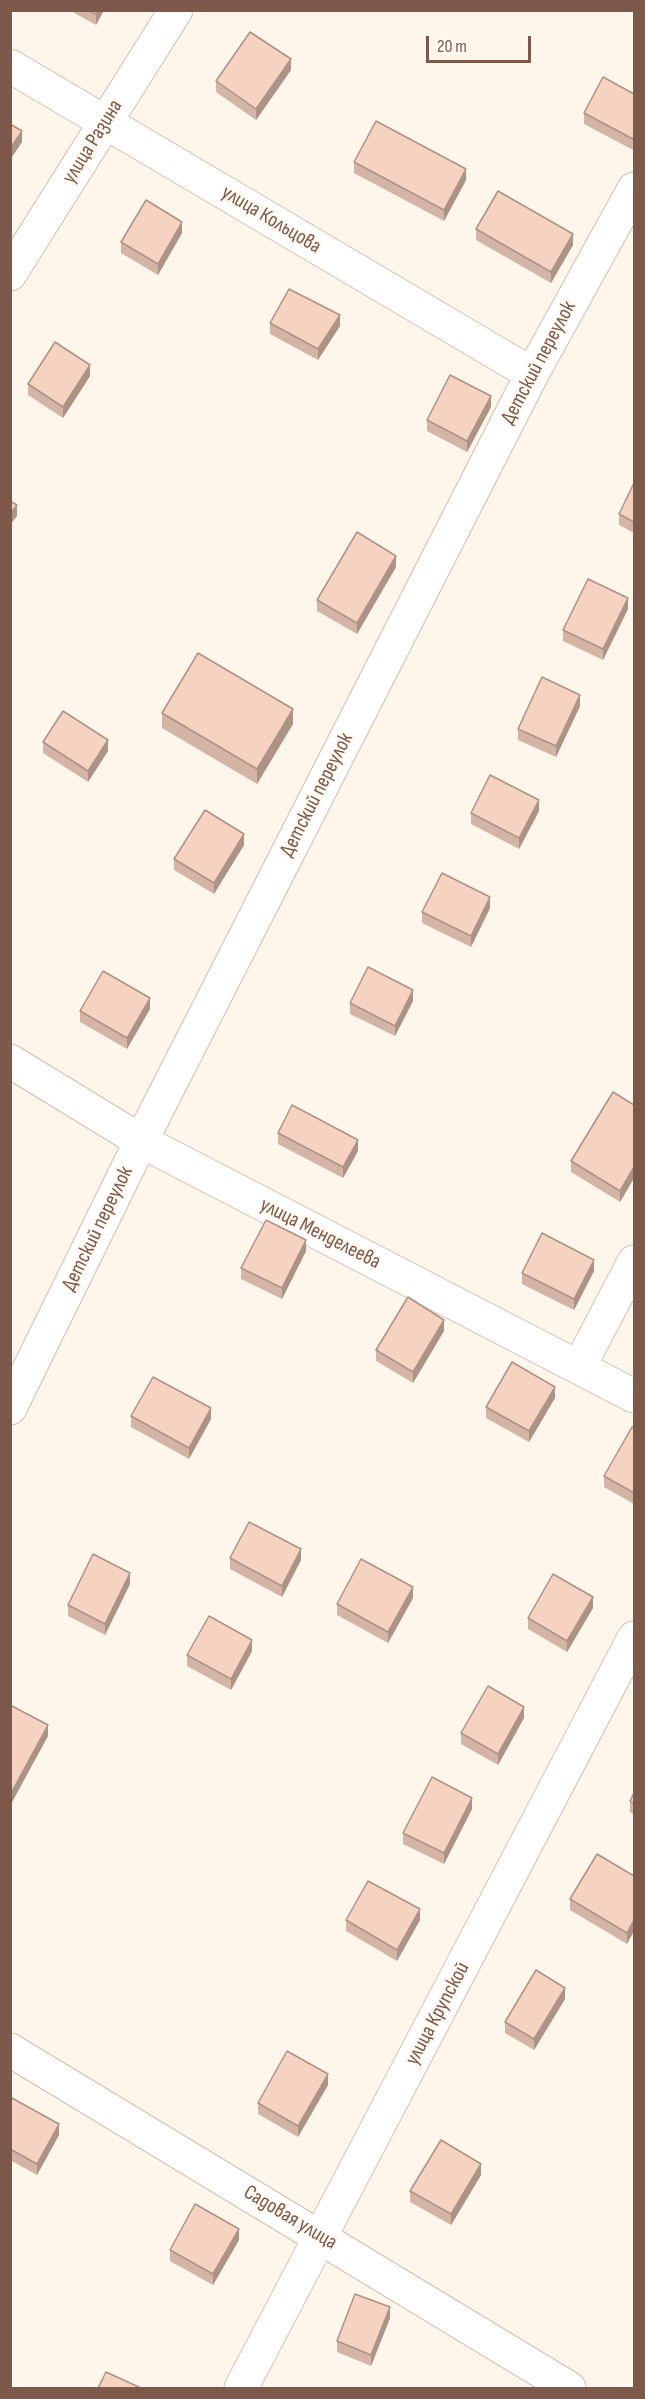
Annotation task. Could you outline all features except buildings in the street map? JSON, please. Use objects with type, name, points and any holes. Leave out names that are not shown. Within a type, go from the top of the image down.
[{"type":"street","name":"улица Разина","points":[[10,274],[176,10]]},
{"type":"street","name":"улица Кольцова","points":[[10,66],[532,374]]},
{"type":"street","name":"Детский переулок","points":[[10,1408],[141,1141],[532,374],[634,189]]},
{"type":"street","name":"улица Менделеева","points":[[10,1061],[141,1141],[634,1396]]},
{"type":"street","points":[[579,1367],[634,1262]]},
{"type":"street","name":"улица Крупской","points":[[241,2388],[634,1638]]},
{"type":"street","name":"Садовая улица","points":[[10,2050],[569,2388]]}]
